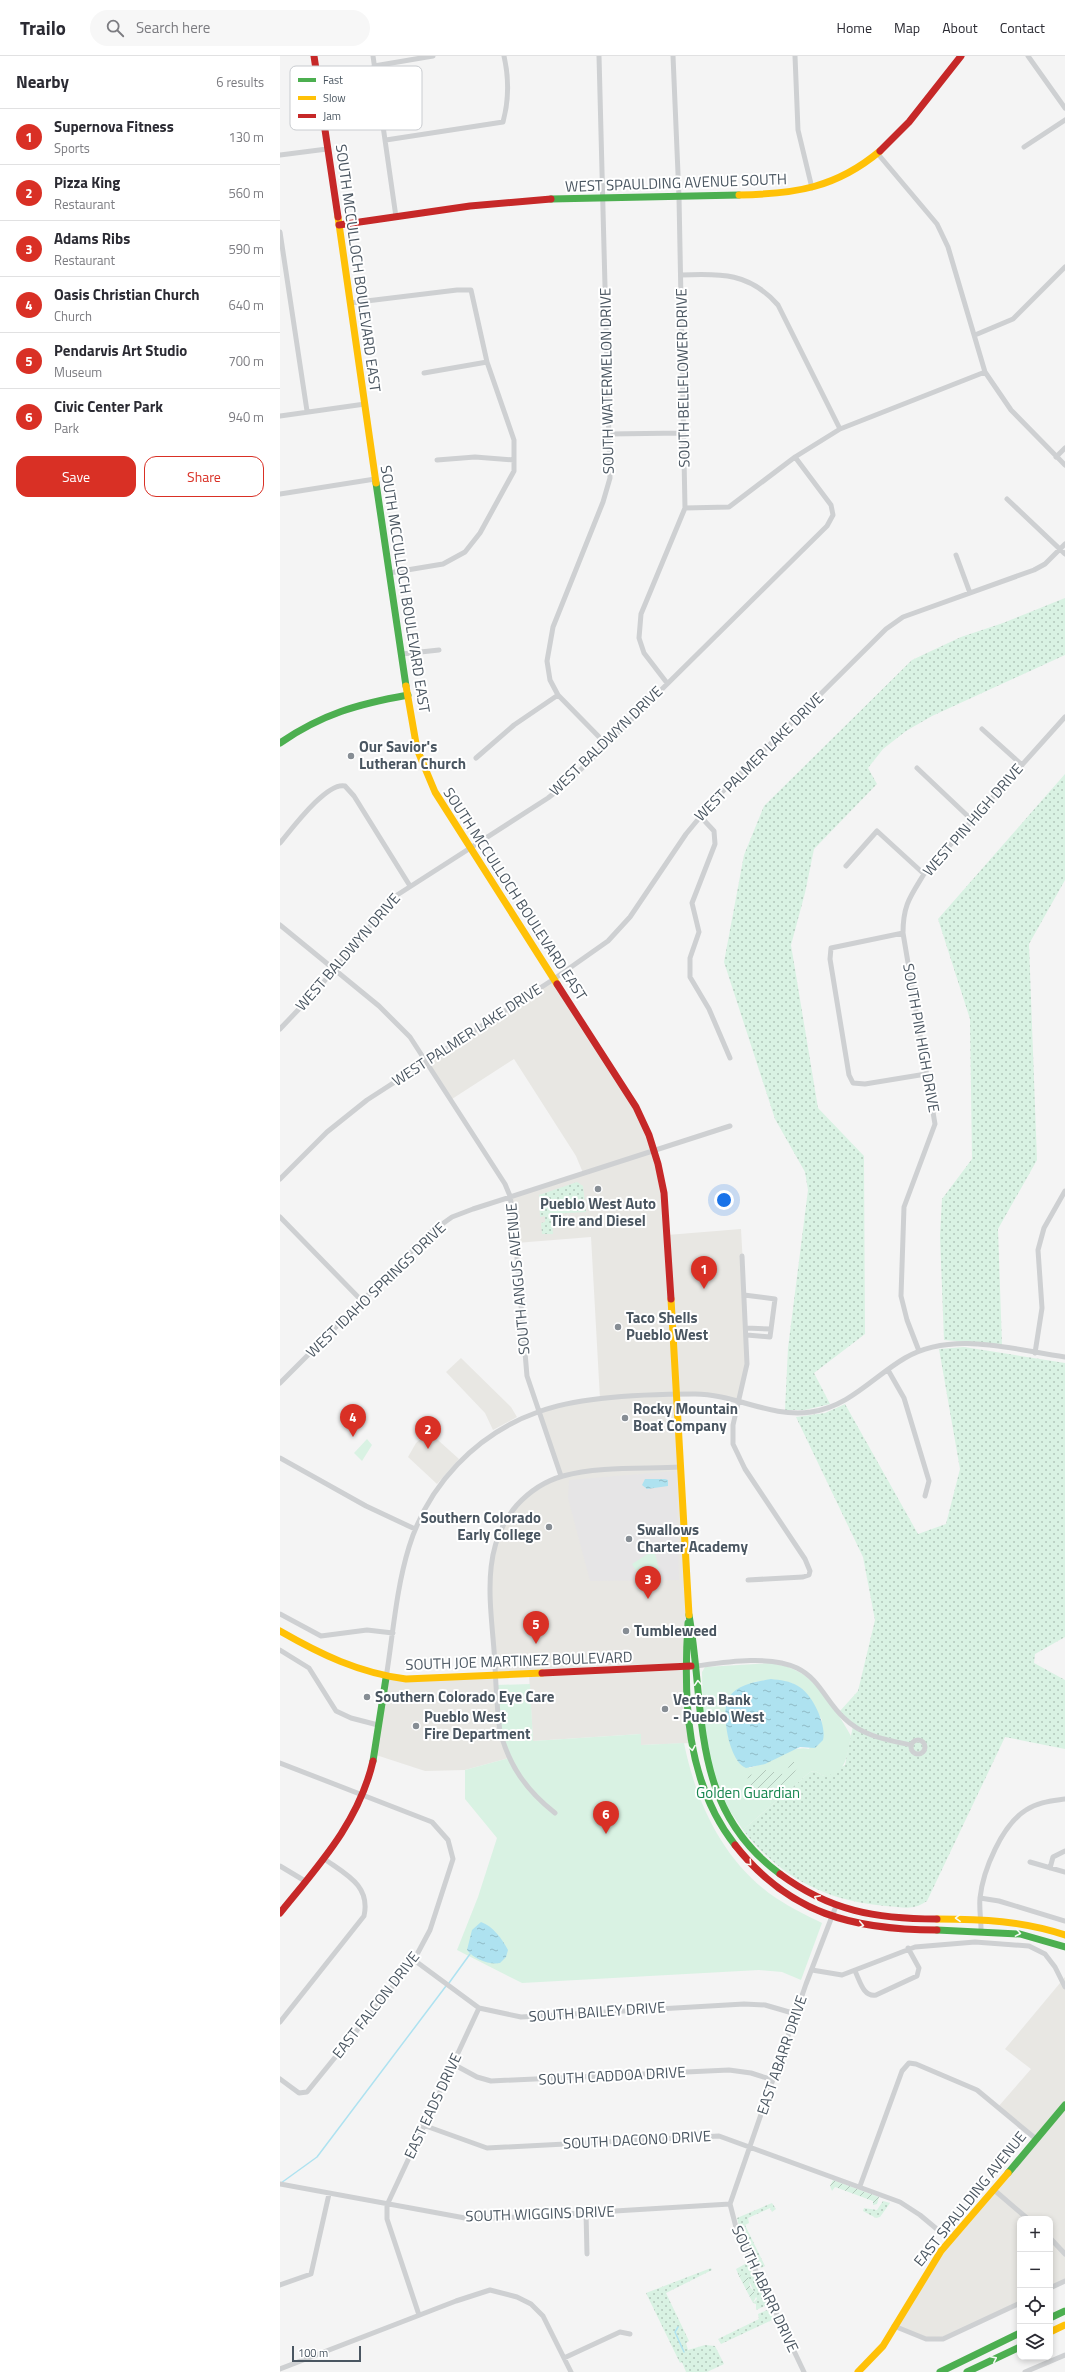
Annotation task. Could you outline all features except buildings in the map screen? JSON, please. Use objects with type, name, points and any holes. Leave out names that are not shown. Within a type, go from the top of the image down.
[{"type":"main road","name":"SOUTH MCCULLOCH BOULEVARD EAST","points":[[314,56],[315,66]]},
{"type":"main road","name":"WEST SPAULDING AVENUE SOUTH","points":[[339,225],[514,201],[603,197],[679,197],[786,193],[812,188],[844,176],[878,154],[961,56]]},
{"type":"main road","name":"SOUTH MCCULLOCH BOULEVARD EAST","points":[[324,130],[408,695],[417,748],[425,773],[437,797],[638,1111],[655,1150],[665,1196],[689,1612],[697,1666],[705,1755],[714,1785],[729,1817],[750,1847],[773,1870],[810,1895],[836,1906],[863,1914],[887,1917],[980,1918],[1018,1921],[1065,1935]]},
{"type":"main road","points":[[280,743],[308,724],[337,710],[366,702],[408,695]]},
{"type":"main road","name":"SOUTH MCCULLOCH BOULEVARD EAST","points":[[689,1612],[687,1667],[694,1757],[703,1789],[719,1823],[742,1854],[762,1875],[794,1898],[832,1916],[860,1925],[886,1929],[981,1929],[1024,1934],[1065,1947]]},
{"type":"main road","name":"SOUTH JOE MARTINEZ BOULEVARD","points":[[280,1631],[339,1663],[386,1678],[419,1680],[697,1666]]},
{"type":"main road","points":[[280,1913],[348,1823],[363,1796],[386,1678]]},
{"type":"main road","name":"EAST SPAULDING AVENUE","points":[[858,2372],[874,2356],[928,2269],[950,2240],[1065,2105]]},
{"type":"main road","points":[[1053,2317],[1065,2311]]},
{"type":"main road","points":[[1053,2331],[1065,2325]]},
{"type":"main road","points":[[940,2372],[1017,2334]]},
{"type":"main road","points":[[967,2372],[1017,2347]]},
{"type":"street","points":[[373,56],[374,66],[433,56]]},
{"type":"street","points":[[386,140],[503,122],[506,112],[508,76],[504,56]]},
{"type":"street","name":"SOUTH WATERMELON DRIVE","points":[[598,56],[610,478],[550,639],[548,670],[558,695],[606,744]]},
{"type":"street","name":"SOUTH BELLFLOWER DRIVE","points":[[666,683],[644,653],[639,638],[640,614],[685,508],[679,197],[673,56]]},
{"type":"street","points":[[795,56],[798,130],[812,188]]},
{"type":"street","points":[[1028,56],[1065,108]]},
{"type":"street","points":[[1024,146],[1065,120]]},
{"type":"street","points":[[384,130],[396,217]]},
{"type":"street","points":[[280,155],[327,149]]},
{"type":"street","points":[[878,154],[936,224],[948,247],[985,372],[1011,410],[1065,465]]},
{"type":"street","points":[[280,232],[307,411]]},
{"type":"street","points":[[975,335],[1013,319],[1065,267]]},
{"type":"street","points":[[681,275],[716,273],[747,281],[766,291],[778,305],[840,429]]},
{"type":"street","points":[[350,303],[457,290],[471,290],[487,362],[514,440],[514,471],[480,533],[465,552],[443,564],[389,573]]},
{"type":"street","points":[[424,373],[487,362]]},
{"type":"street","points":[[685,508],[729,507],[795,457],[840,429],[985,372]]},
{"type":"street","points":[[280,416],[365,404]]},
{"type":"street","points":[[608,434],[683,433]]},
{"type":"street","points":[[1056,457],[1065,448]]},
{"type":"street","points":[[437,460],[475,457],[514,460]]},
{"type":"street","name":"WEST BALDWYN DRIVE","points":[[280,1029],[334,970],[390,902],[410,886],[555,793],[826,526],[833,515],[831,505],[795,457]]},
{"type":"street","points":[[280,494],[375,479]]},
{"type":"street","points":[[1007,499],[1065,554]]},
{"type":"street","name":"WEST PALMER LAKE DRIVE","points":[[280,1179],[348,1114],[596,951],[620,929],[700,816],[886,629],[903,616],[1034,570],[1045,564],[1065,544]]},
{"type":"street","points":[[956,555],[970,593]]},
{"type":"street","points":[[402,654],[439,650]]},
{"type":"street","points":[[476,758],[514,726],[558,695]]},
{"type":"street","name":"WEST PIN HIGH DRIVE","points":[[903,933],[903,914],[909,898],[924,874],[1065,717]]},
{"type":"street","points":[[982,729],[1022,765]]},
{"type":"street","points":[[917,768],[973,821]]},
{"type":"street","points":[[280,843],[322,797],[336,787],[345,786],[354,796],[410,886]]},
{"type":"street","points":[[700,816],[714,831],[715,844],[692,903],[699,932],[690,958],[690,977],[709,1009],[730,1058]]},
{"type":"street","points":[[846,866],[877,831],[924,874]]},
{"type":"street","name":"SOUTH ANGUS AVENUE","points":[[280,925],[399,1025],[410,1037],[502,1178],[510,1196],[526,1371],[538,1412],[561,1476]]},
{"type":"street","points":[[903,933],[831,948],[830,959],[849,1075],[853,1083],[865,1084],[926,1074]]},
{"type":"street","name":"SOUTH PIN HIGH DRIVE","points":[[903,933],[935,1124],[904,1207],[901,1296],[907,1320],[919,1351]]},
{"type":"street","name":"WEST IDAHO SPRINGS DRIVE","points":[[280,1383],[444,1222],[466,1211],[510,1196],[730,1126]]},
{"type":"street","points":[[1035,1353],[1042,1308],[1038,1250],[1044,1228],[1065,1191]]},
{"type":"street","points":[[280,1217],[362,1301]]},
{"type":"street","points":[[742,1256],[747,1335],[747,1371],[732,1431],[734,1444],[738,1458],[805,1559],[810,1571],[809,1575],[803,1577],[748,1580]]},
{"type":"street","points":[[744,1295],[775,1299],[770,1337],[747,1335]]},
{"type":"street","points":[[746,1328],[771,1329]]},
{"type":"street","points":[[386,1678],[403,1572],[416,1529],[436,1490],[460,1462],[497,1432],[538,1412],[580,1402],[677,1395],[713,1395],[779,1413],[818,1411],[853,1396],[888,1370],[919,1351],[936,1345],[961,1344],[1065,1357]]},
{"type":"street","points":[[888,1370],[904,1398],[929,1481],[925,1496]]},
{"type":"street","points":[[280,1458],[366,1506],[416,1529]]},
{"type":"street","points":[[555,1813],[527,1787],[509,1758],[500,1731],[489,1578],[495,1542],[502,1525],[521,1500],[536,1488],[561,1476],[608,1470],[680,1468]]},
{"type":"street","points":[[280,1614],[321,1636],[367,1630],[393,1633]]},
{"type":"street","points":[[280,1650],[309,1668],[336,1711],[351,1718],[378,1725]]},
{"type":"street","points":[[697,1666],[769,1661],[791,1665],[814,1680],[840,1714],[853,1726],[871,1735],[911,1745]]},
{"type":"street","points":[[280,1763],[363,1796]]},
{"type":"street","name":"EAST FALCON DRIVE","points":[[280,2079],[296,2091],[303,2094],[311,2088],[414,1960],[430,1930],[453,1859],[448,1840],[432,1822],[363,1796]]},
{"type":"street","points":[[981,1929],[980,1898],[990,1863],[1011,1823],[1019,1815],[1035,1805],[1065,1799]]},
{"type":"street","points":[[1050,1868],[1053,1858],[1065,1852]]},
{"type":"street","points":[[280,2022],[364,1916],[367,1902],[360,1887],[323,1858]]},
{"type":"street","points":[[1030,1862],[1065,1872]]},
{"type":"street","points":[[280,1866],[305,1881]]},
{"type":"street","points":[[980,1898],[999,1901],[1065,1921]]},
{"type":"street","name":"EAST ABARR DRIVE","points":[[730,2204],[772,2080],[836,1906]]},
{"type":"street","points":[[812,1970],[838,1975],[855,1971],[908,1948],[931,1944],[975,1942],[1029,1946],[1045,1954],[1055,1967],[1065,1987]]},
{"type":"street","points":[[855,1971],[865,1992],[869,1995],[876,1995],[917,1976],[919,1968],[908,1948]]},
{"type":"street","name":"SOUTH BAILEY DRIVE","points":[[414,1960],[479,2008],[521,2017],[755,2004],[796,2014]]},
{"type":"street","name":"EAST EADS DRIVE","points":[[387,2205],[423,2125],[479,2008]]},
{"type":"street","name":"SOUTH CADDOA DRIVE","points":[[453,2064],[477,2077],[491,2081],[728,2070],[751,2073],[772,2080]]},
{"type":"street","points":[[860,2186],[906,2064],[916,2064],[973,2088],[1036,2139]]},
{"type":"street","name":"SOUTH DACONO DRIVE","points":[[423,2125],[487,2148],[688,2136],[719,2136],[860,2186],[906,2205],[950,2240]]},
{"type":"street","name":"SOUTH WIGGINS DRIVE","points":[[280,2184],[387,2205],[465,2218],[586,2213],[730,2204]]},
{"type":"street","points":[[993,2189],[1024,2216]]},
{"type":"street","points":[[280,2285],[311,2274],[329,2194]]},
{"type":"street","name":"SOUTH ABARR DRIVE","points":[[730,2204],[739,2235],[804,2372]]},
{"type":"street","points":[[387,2205],[387,2220],[419,2316]]},
{"type":"street","points":[[586,2213],[587,2254]]},
{"type":"street","points":[[1053,2241],[1065,2254]]},
{"type":"street","points":[[1053,2287],[1065,2281]]},
{"type":"street","points":[[280,2369],[490,2290],[517,2296],[531,2304],[543,2316],[571,2372]]},
{"type":"street","points":[[894,2326],[926,2339],[943,2339],[1017,2304]]},
{"type":"street","points":[[564,2358],[620,2332],[630,2334]]},
{"type":"street","points":[[1025,2372],[1065,2355]]},
{"type":"shaded area","points":[[554,979],[630,1097],[652,1141],[667,1235],[741,1229],[748,1354],[739,1401],[723,1397],[677,1395],[692,1743],[641,1745],[641,1734],[533,1741],[529,1675],[496,1676],[489,1579],[495,1542],[521,1500],[561,1476],[538,1412],[600,1399],[591,1237],[516,1243],[510,1196],[583,1173],[576,1156],[514,1059],[452,1099],[427,1061]]},
{"type":"shaded area","points":[[461,1358],[511,1407],[517,1417],[493,1430],[485,1413],[446,1372]]},
{"type":"shaded area","points":[[429,1432],[459,1459],[437,1484],[408,1457],[416,1443]]},
{"type":"shaded area","name":"Swallows Charter Academy","points":[[676,1471],[679,1580],[590,1581],[568,1498],[569,1480]]},
{"type":"shaded area","points":[[496,1676],[509,1758],[465,1770],[425,1771],[373,1754],[386,1678]]},
{"type":"shaded area","points":[[1065,1977],[1065,2281],[1053,2287],[1053,2216],[1017,2216],[1017,2304],[953,2336],[934,2340],[894,2326],[924,2275],[1035,2139],[998,2107],[1031,2069],[1005,2049]]},
{"type":"green space","points":[[1065,598],[1065,655],[932,716],[906,731],[883,749],[868,768],[877,784],[814,849],[805,893],[791,945],[818,1108],[864,1156],[865,1334],[814,1373],[830,1404],[805,1410],[785,1410],[788,1348],[808,1190],[805,1172],[775,1119],[724,962],[744,855],[764,806],[912,660],[961,637],[1003,623]]},
{"type":"green space","points":[[1065,774],[1065,880],[1029,944],[1037,1160],[998,1229],[1002,1345],[944,1340],[940,1236],[942,1199],[972,1159],[970,1019],[938,919]]},
{"type":"green space","points":[[577,1182],[583,1186],[586,1212],[551,1214],[553,1234],[542,1234],[541,1223],[545,1222],[545,1216],[540,1217],[539,1195]]},
{"type":"green space","points":[[964,1347],[1065,1363],[1065,1637],[1035,1654],[1034,1663],[1065,1680],[1065,1749],[1005,1737],[927,1901],[917,1906],[908,1908],[864,1903],[844,1899],[824,1892],[789,1874],[758,1847],[743,1830],[810,1772],[815,1771],[824,1776],[845,1765],[853,1726],[844,1718],[840,1711],[858,1691],[875,1620],[863,1557],[796,1417],[825,1413],[845,1404],[918,1534],[946,1524],[960,1469],[939,1349]]},
{"type":"green space","points":[[367,1439],[372,1445],[362,1461],[354,1453]]},
{"type":"green space","points":[[654,1550],[659,1569],[640,1577],[632,1564]]},
{"type":"green space","name":"Golden Guardian","points":[[771,1663],[795,1670],[803,1675],[811,1681],[827,1699],[851,1736],[847,1756],[842,1767],[837,1772],[824,1776],[815,1771],[810,1772],[743,1830],[721,1797],[710,1767],[703,1720],[702,1672],[705,1667]],"holes":[[[771,1680],[783,1681],[798,1686],[804,1691],[822,1720],[809,1749],[795,1749],[749,1768],[754,1682]]]},
{"type":"green space","points":[[530,1684],[533,1741],[641,1734],[641,1745],[684,1743],[696,1788],[715,1830],[727,1849],[741,1867],[758,1884],[782,1902],[822,1923],[801,1980],[782,1972],[759,1970],[522,1983],[457,1950],[478,1897],[497,1838],[465,1799],[465,1770],[509,1758],[502,1740],[496,1685]]},
{"type":"green space","points":[[792,1758],[796,1759],[793,1761],[799,1766],[785,1791],[776,1796],[765,1796],[749,1791],[747,1787],[748,1775],[757,1774],[765,1770],[783,1774],[787,1771]]},
{"type":"green space","points":[[833,2180],[879,2197],[877,2204],[873,2205],[873,2201],[835,2187],[832,2191],[830,2186]]},
{"type":"green space","points":[[883,2201],[890,2203],[880,2217],[876,2218],[863,2211],[864,2208],[877,2210]]},
{"type":"green space","points":[[772,2203],[776,2209],[772,2212],[770,2208],[748,2218],[749,2223],[745,2225],[765,2266],[761,2268],[740,2230],[737,2218]]},
{"type":"green space","points":[[745,2264],[748,2265],[766,2303],[765,2306],[756,2310],[756,2304],[753,2303],[757,2299],[748,2279],[746,2275],[739,2276],[736,2269]]},
{"type":"green space","points":[[711,2268],[712,2270],[666,2293],[689,2341],[686,2343],[688,2350],[705,2345],[715,2346],[724,2364],[707,2372],[686,2372],[682,2362],[680,2363],[646,2293]]},
{"type":"green space","points":[[744,2274],[749,2278],[750,2287],[757,2295],[753,2303],[739,2276]]},
{"type":"green space","points":[[767,2310],[774,2319],[721,2344],[718,2339],[759,2319],[758,2314]]},
{"type":"water","points":[[645,1479],[665,1479],[668,1480],[668,1486],[647,1489],[642,1485]]},
{"type":"water","points":[[771,1679],[795,1684],[808,1695],[821,1718],[824,1734],[823,1740],[815,1748],[800,1747],[765,1764],[746,1768],[740,1764],[731,1747],[726,1724],[726,1704],[729,1697],[742,1686]]},
{"type":"water","points":[[481,1922],[500,1937],[508,1950],[506,1957],[500,1963],[482,1961],[467,1950],[472,1930]]},
{"type":"waterway","points":[[449,1983],[470,1954]]},
{"type":"waterway","points":[[281,2183],[317,2157],[446,1986]]},
{"type":"waterway","points":[[678,2327],[675,2332],[684,2352]]},
{"type":"traffic: fast","points":[[551,199],[739,195]]},
{"type":"traffic: fast","points":[[376,483],[406,686]]},
{"type":"traffic: fast","points":[[280,743],[326,717],[357,706],[408,695]]},
{"type":"traffic: fast","points":[[689,1615],[701,1721],[707,1755],[716,1788],[730,1819],[751,1848],[780,1874]]},
{"type":"traffic: fast","points":[[688,1623],[686,1681],[691,1739],[697,1768],[706,1795],[719,1821],[735,1845]]},
{"type":"traffic: fast","points":[[373,1761],[386,1678]]},
{"type":"traffic: fast","points":[[937,1930],[1020,1934],[1065,1947]]},
{"type":"traffic: fast","points":[[1008,2173],[1065,2105]]},
{"type":"traffic: fast","points":[[1053,2317],[1065,2311]]},
{"type":"traffic: fast","points":[[940,2372],[1017,2334]]},
{"type":"traffic: fast","points":[[967,2372],[1017,2348]]},
{"type":"traffic: slow","points":[[739,195],[778,193],[797,190],[831,181],[864,163],[880,151]]},
{"type":"traffic: slow","points":[[338,217],[376,483]]},
{"type":"traffic: slow","points":[[406,686],[417,749],[435,792],[557,984]]},
{"type":"traffic: slow","points":[[671,1299],[689,1615]]},
{"type":"traffic: slow","points":[[280,1631],[325,1655],[340,1661],[372,1672],[406,1679],[542,1673]]},
{"type":"traffic: slow","points":[[937,1919],[1002,1922],[1049,1930],[1065,1935]]},
{"type":"traffic: slow","points":[[858,2372],[883,2346],[941,2251],[1008,2173]]},
{"type":"traffic: slow","points":[[1053,2331],[1065,2325]]},
{"type":"traffic: jam","points":[[314,56],[315,66]]},
{"type":"traffic: jam","points":[[880,151],[909,122],[961,56]]},
{"type":"traffic: jam","points":[[325,130],[338,217]]},
{"type":"traffic: jam","points":[[339,225],[470,206],[551,199]]},
{"type":"traffic: jam","points":[[557,984],[636,1107],[649,1135],[658,1164],[664,1193],[671,1299]]},
{"type":"traffic: jam","points":[[542,1673],[691,1666]]},
{"type":"traffic: jam","points":[[280,1913],[336,1842],[358,1804],[367,1783],[373,1761]]},
{"type":"traffic: jam","points":[[735,1845],[756,1868],[778,1887],[801,1902],[825,1913],[851,1921],[878,1926],[937,1930]]},
{"type":"traffic: jam","points":[[780,1874],[817,1897],[854,1910],[874,1915],[915,1919],[937,1919]]},
{"type":"place","name":"Our Savior's Lutheran Church","points":[[351,756]]},
{"type":"place","name":"Pueblo West Auto Tire and Diesel","points":[[598,1189]]},
{"type":"place","name":"Supernova Fitness","points":[[704,1289]]},
{"type":"place","name":"Taco Shells Pueblo West","points":[[618,1327]]},
{"type":"place","name":"Rocky Mountain Boat Company","points":[[625,1418]]},
{"type":"place","name":"Oasis Christian Church","points":[[353,1437]]},
{"type":"place","name":"Pizza King","points":[[428,1449]]},
{"type":"place","name":"Southern Colorado Early College","points":[[549,1527]]},
{"type":"place","name":"Swallows Charter Academy","points":[[629,1539]]},
{"type":"place","name":"Adams Ribs","points":[[648,1599]]},
{"type":"place","name":"Tumbleweed","points":[[626,1631]]},
{"type":"place","name":"Pendarvis Art Studio","points":[[536,1644]]},
{"type":"place","name":"Southern Colorado Eye Care","points":[[367,1697]]},
{"type":"place","name":"Vectra Bank - Pueblo West","points":[[665,1709]]},
{"type":"place","name":"Pueblo West Fire Department","points":[[416,1726]]},
{"type":"place","name":"Civic Center Park","points":[[606,1834]]}]
